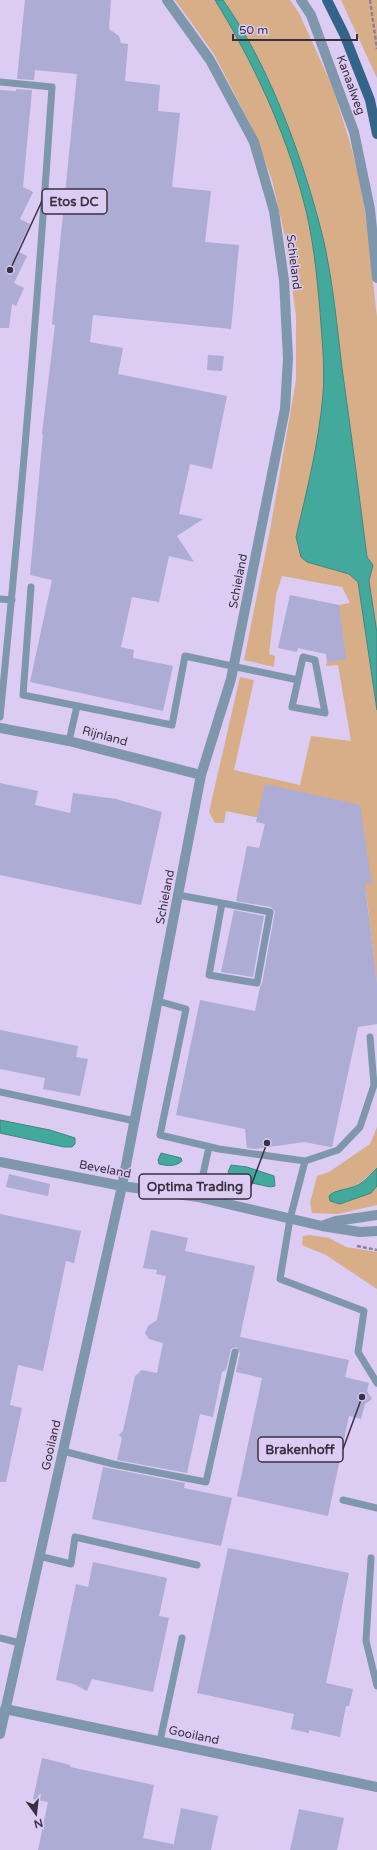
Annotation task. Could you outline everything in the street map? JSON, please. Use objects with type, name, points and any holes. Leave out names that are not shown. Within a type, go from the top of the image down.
[{"type":"main road","name":"Kanaalweg","points":[[327,0],[344,34],[370,100],[377,134]]},
{"type":"street","name":"Schieland","points":[[122,1186],[202,775],[234,666],[285,409],[288,358],[284,280],[274,211],[254,142],[210,60],[167,0]]},
{"type":"street","name":"Kanaalweg","points":[[301,0],[311,15],[354,132],[374,230],[377,278]]},
{"type":"street","name":"Rijnland","points":[[0,728],[69,740],[202,775]]},
{"type":"street","name":"Beveland","points":[[0,1162],[122,1186],[198,1197],[322,1226],[360,1232],[377,1231]]},
{"type":"street","name":"Gooiland","points":[[0,1734],[122,1186]]},
{"type":"street","name":"Beveland","points":[[322,1226],[336,1221],[377,1215]]},
{"type":"street","name":"Gooiland","points":[[5,1709],[377,1787]]},
{"type":"lane","points":[[0,82],[52,87],[40,261],[12,600],[0,718]]},
{"type":"lane","points":[[31,587],[23,695],[172,725],[185,656],[298,680]]},
{"type":"lane","points":[[0,599],[12,600]]},
{"type":"lane","points":[[303,657],[315,660],[325,713],[292,707],[298,680],[303,657]]},
{"type":"lane","points":[[69,740],[77,706]]},
{"type":"lane","points":[[178,895],[222,903],[270,912],[257,983],[208,975],[222,903]]},
{"type":"lane","points":[[158,1001],[186,1009],[160,1135],[209,1147],[306,1161],[338,1150],[360,1126],[374,1085],[370,1037]]},
{"type":"lane","points":[[0,1092],[135,1120]]},
{"type":"lane","points":[[198,1197],[209,1147]]},
{"type":"lane","points":[[306,1161],[290,1219],[280,1279],[364,1311],[358,1352],[377,1383]]},
{"type":"lane","points":[[63,1451],[113,1464],[206,1482],[235,1352]]},
{"type":"lane","points":[[343,1500],[377,1508]]},
{"type":"lane","points":[[39,1556],[71,1564],[75,1538],[196,1565]]},
{"type":"lane","points":[[371,1558],[366,1640],[377,1686]]},
{"type":"lane","points":[[0,1638],[20,1643]]},
{"type":"lane","points":[[160,1742],[182,1638]]},
{"type":"path","points":[[370,0],[377,49]]},
{"type":"shaded area","points":[[175,0],[215,0],[229,23],[255,71],[277,121],[287,147],[303,199],[309,227],[319,298],[324,384],[316,448],[296,537],[298,548],[307,562],[349,574],[358,582],[377,710],[377,985],[366,890],[306,878],[299,826],[226,811],[224,823],[215,823],[209,812],[240,677],[254,680],[234,770],[300,785],[311,736],[351,741],[338,665],[326,666],[339,605],[350,603],[342,587],[282,576],[276,595],[269,654],[275,656],[274,667],[244,660],[270,530],[296,380],[296,316],[286,241],[272,180],[253,130],[214,54]]},
{"type":"shaded area","points":[[215,0],[223,0],[240,26],[271,85],[307,180],[324,242],[330,273],[367,557],[373,565],[369,581],[377,633],[377,710],[358,582],[349,574],[307,562],[301,557],[296,537],[316,448],[324,384],[323,353],[314,255],[303,199],[287,147],[255,71]]},
{"type":"shaded area","points":[[223,0],[290,0],[299,13],[333,88],[351,146],[363,193],[377,317],[377,633],[369,581],[373,565],[367,557],[330,273],[324,242],[297,148],[284,116],[256,55],[240,26]]},
{"type":"shaded area","points":[[341,0],[377,0],[377,78]]},
{"type":"shaded area","points":[[0,1120],[50,1130],[75,1138],[75,1144],[72,1147],[64,1147],[0,1133]]},
{"type":"shaded area","points":[[377,1127],[377,1168],[362,1181],[346,1190],[332,1192],[371,1193],[377,1186],[377,1205],[338,1214],[312,1213],[310,1203],[317,1176],[329,1172],[370,1144]]},
{"type":"shaded area","points":[[161,1153],[181,1158],[182,1161],[171,1166],[159,1164],[158,1160]]},
{"type":"shaded area","points":[[231,1165],[247,1167],[274,1176],[275,1186],[270,1187],[234,1179],[228,1172]]},
{"type":"shaded area","points":[[377,1168],[377,1186],[371,1193],[340,1204],[330,1201],[329,1196],[331,1194],[357,1185],[365,1180]]},
{"type":"shaded area","points":[[310,1235],[329,1238],[346,1247],[377,1252],[377,1289],[326,1255],[302,1245],[303,1236]]},
{"type":"building","points":[[25,0],[111,0],[109,29],[119,36],[121,43],[128,44],[125,81],[160,85],[158,111],[180,113],[172,187],[211,191],[205,242],[239,245],[231,329],[93,315],[90,342],[123,348],[118,374],[227,396],[212,469],[190,464],[179,514],[203,519],[177,536],[194,562],[169,556],[159,602],[132,597],[121,647],[134,650],[133,658],[173,666],[163,711],[30,682],[52,580],[30,575],[42,434],[55,325],[52,324],[77,74],[35,70],[34,80],[17,79]]},
{"type":"building","points":[[16,89],[32,90],[23,187],[33,192],[20,219],[30,224],[17,251],[27,256],[14,283],[24,288],[16,306],[12,304],[9,328],[0,328],[0,90],[16,91]]},
{"type":"building","points":[[208,355],[224,356],[222,371],[207,370]]},
{"type":"building","points":[[290,595],[339,605],[346,659],[327,662],[326,654],[298,648],[297,652],[278,648]]},
{"type":"building","points":[[0,783],[38,791],[35,805],[70,813],[73,793],[116,799],[162,812],[141,905],[0,875]]},
{"type":"building","points":[[265,784],[360,805],[372,884],[365,883],[377,984],[377,1024],[358,1027],[332,1147],[304,1142],[255,1149],[247,1148],[245,1129],[176,1115],[200,1000],[255,1011],[262,984],[275,911],[271,907],[236,901],[247,846],[259,848],[265,824],[256,822]]},
{"type":"building","points":[[234,910],[264,916],[253,977],[221,972]]},
{"type":"building","points":[[0,1030],[78,1046],[76,1057],[88,1059],[80,1096],[43,1089],[45,1078],[0,1069]]},
{"type":"building","points":[[9,1174],[50,1184],[48,1196],[6,1187]]},
{"type":"building","points":[[0,1214],[81,1231],[74,1263],[66,1261],[43,1371],[18,1365],[10,1405],[22,1408],[6,1482],[0,1482]]},
{"type":"building","points":[[151,1230],[188,1238],[185,1251],[255,1266],[240,1337],[349,1360],[345,1377],[369,1383],[367,1391],[372,1399],[365,1404],[361,1419],[349,1416],[328,1516],[237,1496],[262,1378],[236,1372],[240,1353],[236,1347],[231,1349],[226,1370],[222,1372],[213,1417],[200,1414],[187,1473],[117,1460],[122,1438],[119,1435],[123,1431],[135,1376],[142,1370],[157,1373],[163,1343],[149,1339],[145,1333],[148,1326],[157,1320],[166,1276],[156,1274],[157,1270],[143,1268]]},
{"type":"building","points":[[103,1467],[185,1483],[184,1488],[232,1498],[221,1546],[92,1519]]},
{"type":"building","points":[[228,1548],[349,1573],[326,1683],[353,1689],[349,1706],[346,1706],[340,1737],[309,1730],[309,1733],[291,1729],[294,1714],[197,1693]]},
{"type":"building","points":[[93,1562],[167,1578],[159,1616],[169,1618],[153,1692],[92,1679],[87,1691],[74,1684],[56,1680],[76,1584],[88,1587]]},
{"type":"building","points":[[42,1758],[70,1765],[70,1767],[154,1785],[143,1838],[173,1844],[173,1848],[181,1808],[218,1816],[211,1850],[38,1850],[48,1802],[33,1799]]},
{"type":"building","points":[[299,1809],[344,1818],[337,1850],[290,1850]]},
{"type":"place","name":"Etos DC","points":[[10,270]]},
{"type":"place","name":"Optima Trading","points":[[267,1143]]},
{"type":"place","name":"Brakenhoff","points":[[362,1397]]}]
